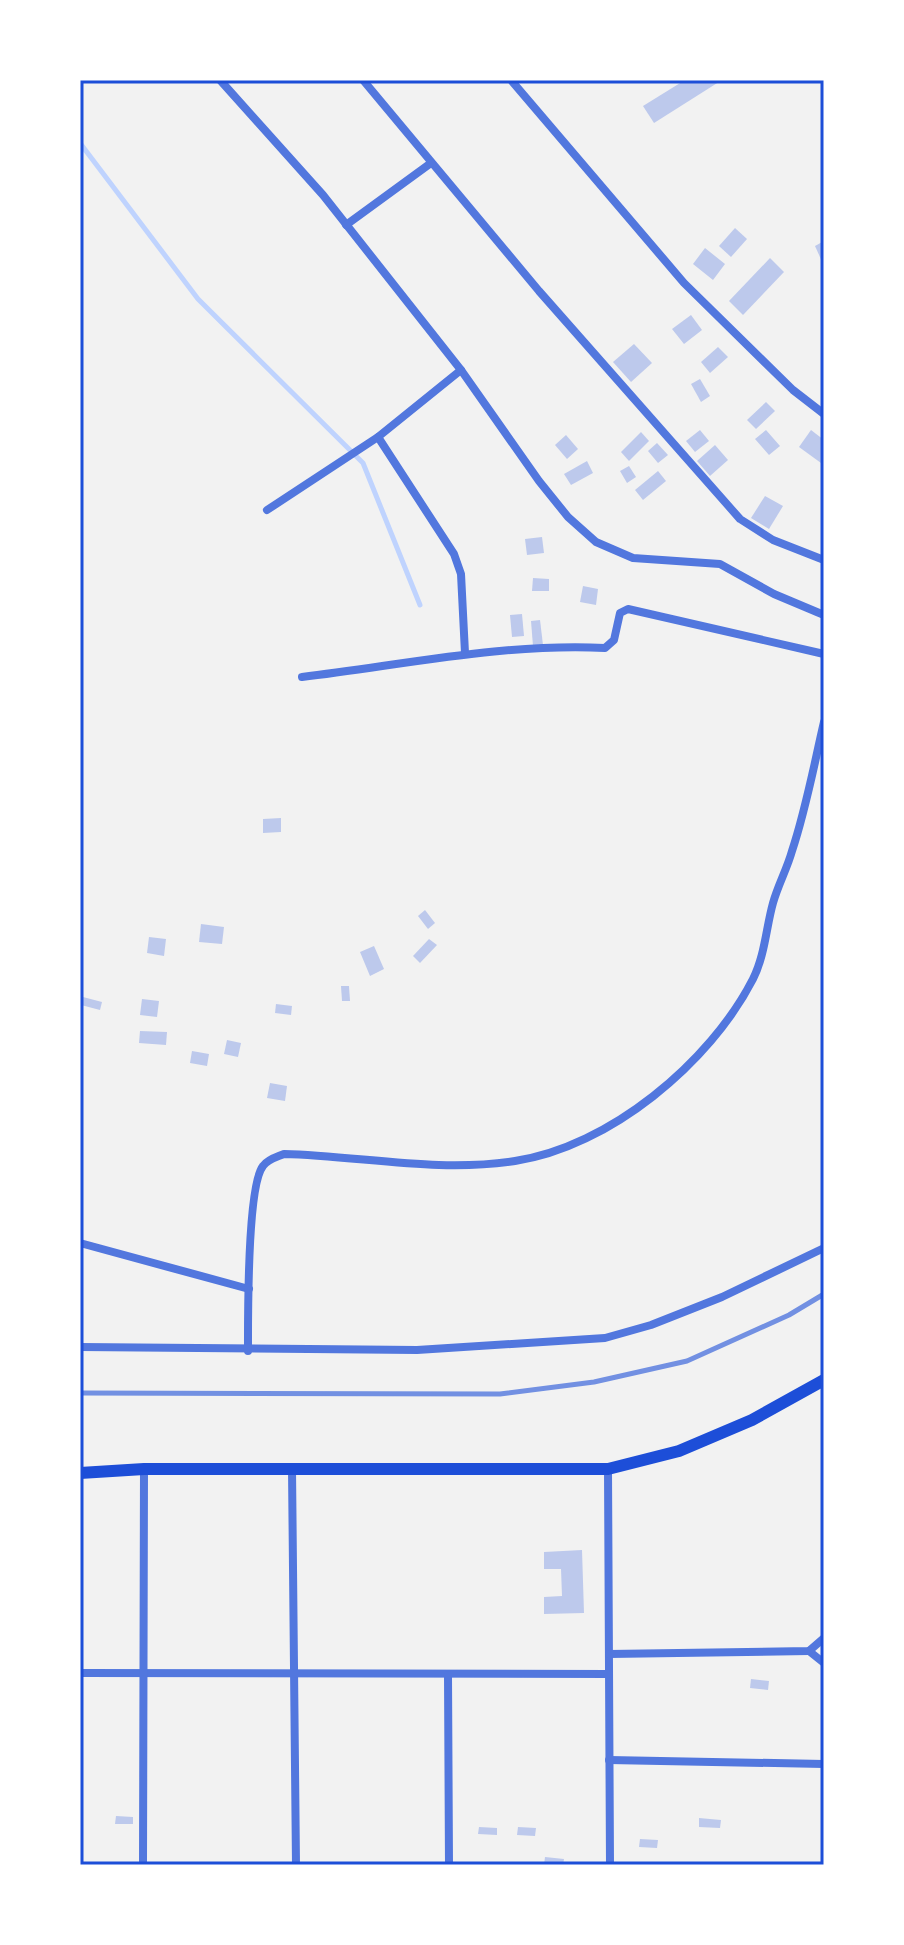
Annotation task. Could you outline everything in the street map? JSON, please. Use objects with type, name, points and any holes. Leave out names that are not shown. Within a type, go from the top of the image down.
[{"type":"highway","points":[[80,1473],[144,1469],[608,1469],[679,1451],[752,1420],[824,1380]]},
{"type":"street","points":[[220,80],[315,185],[461,370],[539,481],[568,517],[596,542],[633,558],[720,564],[774,594],[824,615]]},
{"type":"street","points":[[363,80],[431,163],[740,519],[773,540],[824,560]]},
{"type":"street","points":[[511,80],[684,283],[793,390],[824,414]]},
{"type":"street","points":[[346,225],[431,163]]},
{"type":"street","points":[[267,510],[378,437],[461,370]]},
{"type":"street","points":[[378,437],[454,554],[461,574],[465,653]]},
{"type":"street","points":[[302,677],[465,653],[568,646],[605,648],[614,640],[620,613],[628,609],[824,654]]},
{"type":"street","points":[[248,1351],[257,1184],[260,1168],[269,1160],[284,1154],[407,1165],[516,1161],[576,1145],[625,1117],[705,1047],[735,1011],[760,960],[774,901],[811,782],[824,722]]},
{"type":"street","points":[[80,1243],[249,1289]]},
{"type":"street","points":[[80,1347],[248,1351],[417,1350],[605,1338],[651,1325],[722,1297],[824,1248]]},
{"type":"street","points":[[143,1865],[144,1469]]},
{"type":"street","points":[[292,1469],[296,1865]]},
{"type":"street","points":[[608,1469],[610,1865]]},
{"type":"street","points":[[809,1651],[824,1638]]},
{"type":"street","points":[[609,1654],[809,1651],[824,1663]]},
{"type":"street","points":[[80,1673],[609,1674]]},
{"type":"street","points":[[448,1675],[449,1865]]},
{"type":"street","points":[[609,1760],[824,1764]]},
{"type":"building","points":[[685,80],[722,80],[654,123],[643,106]]},
{"type":"building","points":[[735,228],[747,239],[731,257],[719,246]]},
{"type":"building","points":[[824,241],[824,266],[815,246]]},
{"type":"building","points":[[705,248],[725,264],[713,280],[693,264]]},
{"type":"building","points":[[770,258],[784,272],[743,315],[729,301]]},
{"type":"building","points":[[691,315],[702,330],[684,344],[672,329]]},
{"type":"building","points":[[634,344],[652,363],[631,382],[613,362]]},
{"type":"building","points":[[718,347],[728,357],[710,373],[701,362]]},
{"type":"building","points":[[700,379],[710,396],[701,402],[691,384]]},
{"type":"building","points":[[766,402],[775,411],[756,429],[747,420]]},
{"type":"building","points":[[700,430],[709,441],[695,452],[686,441]]},
{"type":"building","points":[[766,430],[780,446],[769,455],[755,439]]},
{"type":"building","points":[[811,430],[824,440],[821,463],[799,447]]},
{"type":"building","points":[[641,432],[649,441],[629,461],[621,452]]},
{"type":"building","points":[[566,435],[578,449],[567,459],[555,445]]},
{"type":"building","points":[[657,443],[668,455],[658,463],[648,451]]},
{"type":"building","points":[[715,445],[728,460],[710,476],[697,461]]},
{"type":"building","points":[[587,461],[593,473],[571,485],[564,474]]},
{"type":"building","points":[[629,466],[636,477],[627,483],[620,471]]},
{"type":"building","points":[[658,471],[666,481],[643,500],[635,490]]},
{"type":"building","points":[[765,496],[783,506],[769,529],[751,518]]},
{"type":"building","points":[[542,537],[544,553],[527,555],[525,539]]},
{"type":"building","points":[[533,578],[549,579],[549,591],[532,591]]},
{"type":"building","points":[[583,586],[598,589],[596,605],[580,602]]},
{"type":"building","points":[[522,614],[524,636],[512,637],[510,615]]},
{"type":"building","points":[[540,620],[543,645],[533,646],[531,621]]},
{"type":"building","points":[[281,818],[281,832],[263,833],[263,819]]},
{"type":"building","points":[[425,910],[435,923],[428,929],[418,916]]},
{"type":"building","points":[[201,924],[224,927],[222,944],[199,942]]},
{"type":"building","points":[[149,937],[166,939],[164,956],[147,953]]},
{"type":"building","points":[[429,939],[437,945],[420,963],[413,956]]},
{"type":"building","points":[[374,946],[384,969],[370,976],[360,952]]},
{"type":"building","points":[[341,986],[349,986],[350,1001],[342,1001]]},
{"type":"building","points":[[83,997],[102,1002],[100,1010],[81,1005]]},
{"type":"building","points":[[142,999],[159,1001],[157,1017],[140,1015]]},
{"type":"building","points":[[276,1004],[292,1006],[291,1015],[275,1013]]},
{"type":"building","points":[[140,1031],[167,1032],[166,1045],[139,1043]]},
{"type":"building","points":[[227,1040],[241,1043],[238,1057],[224,1054]]},
{"type":"building","points":[[192,1051],[209,1054],[207,1066],[190,1063]]},
{"type":"building","points":[[270,1083],[287,1086],[285,1101],[267,1098]]},
{"type":"building","points":[[582,1550],[584,1613],[544,1614],[544,1597],[562,1596],[561,1569],[544,1569],[544,1552]]},
{"type":"building","points":[[751,1679],[769,1681],[768,1690],[750,1688]]},
{"type":"building","points":[[116,1816],[133,1817],[133,1824],[115,1824]]},
{"type":"building","points":[[699,1818],[721,1820],[720,1828],[699,1827]]},
{"type":"building","points":[[479,1827],[497,1828],[497,1835],[478,1834]]},
{"type":"building","points":[[518,1827],[536,1828],[535,1836],[517,1835]]},
{"type":"building","points":[[640,1839],[658,1840],[657,1848],[639,1847]]},
{"type":"building","points":[[545,1857],[564,1859],[563,1865],[544,1865]]},
{"type":"waterway","points":[[80,143],[198,299],[363,463],[420,605]]},
{"type":"railway","points":[[80,1393],[500,1394],[594,1382],[687,1361],[789,1315],[824,1294]]}]
